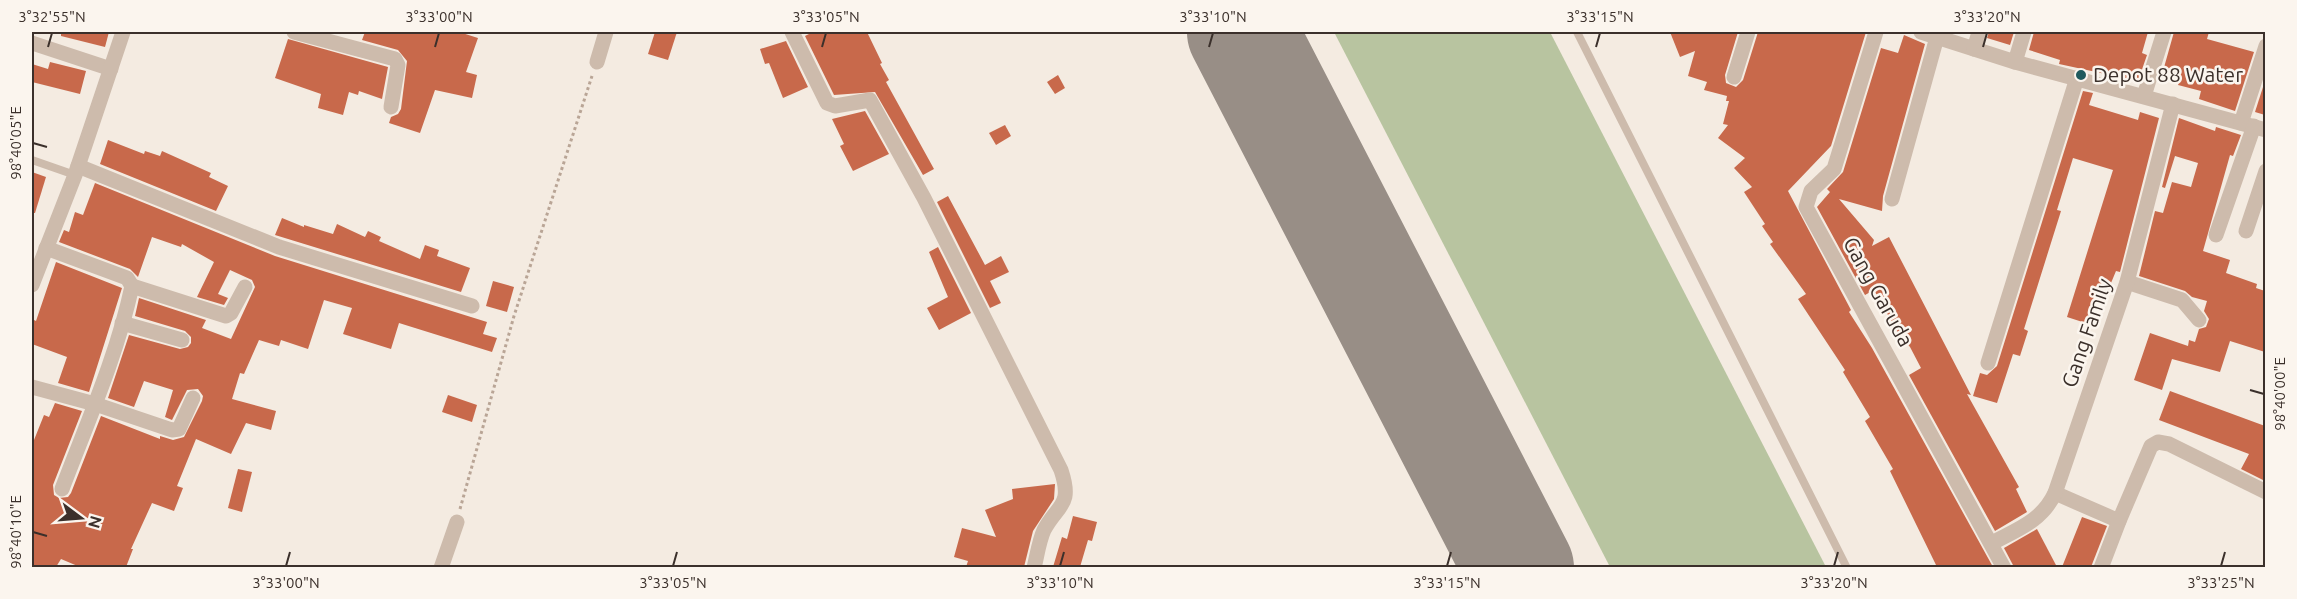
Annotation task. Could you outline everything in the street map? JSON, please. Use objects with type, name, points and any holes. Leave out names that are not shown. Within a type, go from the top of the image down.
[{"type":"street","points":[[32,285],[76,171],[123,32]]},
{"type":"street","points":[[294,32],[398,61],[391,107]]},
{"type":"street","points":[[597,62],[606,32]]},
{"type":"street","points":[[792,32],[827,103],[835,106],[870,100],[924,198],[1061,470],[1066,484],[1065,498],[1058,513],[1043,532],[1034,567]]},
{"type":"street","points":[[1734,77],[1748,32]]},
{"type":"street","name":"Gang Garuda","points":[[1876,32],[1834,169],[1811,190],[1806,207],[2004,567]]},
{"type":"street","points":[[1921,32],[2015,62],[2253,126]]},
{"type":"street","points":[[1974,49],[1979,32]]},
{"type":"street","points":[[2015,62],[2024,32]]},
{"type":"street","points":[[2144,96],[2164,32]]},
{"type":"street","points":[[1892,199],[1937,37]]},
{"type":"street","points":[[32,42],[111,69]]},
{"type":"street","points":[[2216,235],[2253,126],[2265,46]]},
{"type":"street","points":[[1988,363],[2077,78]]},
{"type":"street","name":"Gang Family","points":[[1992,543],[2036,520],[2049,506],[2055,493],[2127,282],[2173,104]]},
{"type":"street","points":[[76,171],[279,247],[472,306]]},
{"type":"street","points":[[2246,231],[2265,171]]},
{"type":"street","points":[[46,248],[127,278],[132,286],[226,316],[231,313],[245,287]]},
{"type":"street","points":[[2127,282],[2182,300],[2199,320]]},
{"type":"street","points":[[62,489],[95,404],[132,286]]},
{"type":"street","points":[[122,323],[182,340]]},
{"type":"street","points":[[32,387],[95,404],[172,430],[179,429],[194,398]]},
{"type":"street","points":[[2101,567],[2151,446],[2158,442],[2169,444],[2265,492]]},
{"type":"street","points":[[2055,493],[2119,521]]},
{"type":"street","points":[[441,567],[457,522]]},
{"type":"lane","points":[[1577,32],[1847,567]]},
{"type":"lane","points":[[32,160],[76,171]]},
{"type":"path","points":[[457,522],[514,316],[597,62]]},
{"type":"green space","points":[[1334,32],[1550,32],[1826,567],[1610,567]]},
{"type":"building","points":[[61,32],[109,32],[105,47],[61,36]]},
{"type":"building","points":[[365,32],[459,32],[478,38],[466,72],[477,75],[472,98],[435,90],[420,133],[389,123],[391,117],[398,114],[401,109],[407,61],[398,50],[362,40]]},
{"type":"building","points":[[655,32],[677,32],[668,60],[648,54]]},
{"type":"building","points":[[813,32],[867,32],[889,80],[886,82],[934,169],[923,175],[875,92],[834,95],[805,36]]},
{"type":"building","points":[[1670,32],[1738,32],[1725,75],[1726,83],[1736,87],[1743,80],[1758,32],[1866,32],[1831,146],[1788,191],[1851,310],[1849,312],[1872,348],[1993,567],[1937,567],[1890,471],[1893,469],[1865,421],[1870,417],[1843,372],[1845,370],[1798,299],[1806,294],[1770,244],[1773,242],[1762,226],[1765,224],[1744,192],[1752,187],[1734,168],[1745,158],[1718,138],[1728,125],[1723,124],[1729,101],[1726,101],[1727,96],[1704,90],[1707,82],[1688,76],[1695,51],[1680,57]]},
{"type":"building","points":[[1989,32],[2014,32],[2010,45],[1987,38]]},
{"type":"building","points":[[2034,32],[2148,32],[2142,53],[2147,55],[2138,81],[2059,64],[2060,60],[2029,50]]},
{"type":"building","points":[[2174,32],[2209,32],[2207,39],[2254,52],[2235,111],[2199,99],[2201,91],[2178,85],[2181,76],[2163,71]]},
{"type":"building","points":[[1904,35],[1925,44],[1883,196],[1882,211],[1839,199],[1874,240],[1872,246],[1889,237],[1971,395],[1967,394],[2019,487],[2016,489],[2027,512],[1995,531],[1909,375],[1921,368],[1910,347],[1898,333],[1874,290],[1865,295],[1817,207],[1830,192],[1827,189],[1843,172],[1881,48],[1898,53]]},
{"type":"building","points":[[288,39],[388,67],[382,99],[359,91],[358,95],[349,92],[343,115],[318,108],[321,94],[275,78]]},
{"type":"building","points":[[786,41],[808,87],[783,98],[769,63],[765,64],[760,49]]},
{"type":"building","points":[[50,62],[86,71],[80,94],[32,82],[32,64],[48,69]]},
{"type":"building","points":[[1058,75],[1065,88],[1055,94],[1047,82]]},
{"type":"building","points":[[2263,87],[2265,87],[2265,115],[2255,112]]},
{"type":"building","points":[[2083,91],[2093,93],[2089,105],[2138,120],[2140,112],[2159,118],[2120,272],[2116,271],[2111,283],[2098,327],[2067,317],[2113,170],[2073,158],[2057,210],[2061,211],[2024,329],[2028,331],[2020,356],[2013,354],[1997,403],[1973,396],[1980,373],[1987,375],[1997,366]]},
{"type":"building","points":[[865,111],[889,154],[853,171],[840,146],[844,144],[832,119]]},
{"type":"building","points":[[2179,118],[2215,131],[2216,127],[2241,135],[2233,156],[2230,155],[2203,251],[2230,260],[2226,273],[2257,284],[2256,288],[2265,291],[2265,352],[2230,341],[2220,372],[2172,359],[2162,390],[2134,380],[2150,333],[2188,346],[2189,340],[2195,342],[2199,329],[2206,327],[2209,319],[2204,311],[2207,301],[2139,276],[2155,211],[2163,213],[2172,182],[2191,187],[2198,163],[2175,156],[2165,188],[2162,187]]},
{"type":"building","points":[[1005,125],[1011,136],[996,145],[989,133]]},
{"type":"building","points":[[108,140],[144,154],[145,151],[160,156],[162,151],[211,173],[209,177],[228,186],[216,211],[100,164]]},
{"type":"building","points":[[32,172],[46,177],[35,213],[32,213]]},
{"type":"building","points":[[95,183],[275,256],[487,322],[483,334],[497,338],[492,352],[399,323],[391,349],[343,334],[352,308],[324,300],[308,349],[281,340],[279,346],[259,340],[244,374],[240,373],[232,399],[276,411],[271,430],[246,423],[231,454],[196,439],[177,486],[183,488],[174,511],[152,503],[131,549],[133,549],[126,567],[80,567],[61,559],[56,567],[32,567],[32,445],[44,415],[49,417],[55,403],[82,411],[53,485],[54,495],[59,498],[68,497],[71,493],[101,416],[160,439],[160,436],[173,440],[184,437],[202,401],[203,396],[198,389],[187,390],[172,420],[165,417],[173,390],[144,381],[134,407],[108,398],[129,335],[180,349],[188,347],[191,343],[191,337],[185,331],[135,316],[139,298],[206,320],[202,328],[231,339],[255,287],[252,280],[230,270],[218,294],[228,298],[224,305],[197,297],[214,262],[182,244],[181,247],[152,237],[138,277],[130,269],[59,242],[64,230],[69,232],[75,212],[83,215]]},
{"type":"building","points":[[948,196],[985,265],[1001,256],[1009,272],[990,281],[1001,303],[990,308],[937,202]]},
{"type":"building","points":[[282,218],[304,227],[304,225],[333,234],[337,224],[365,237],[368,231],[381,237],[379,241],[420,259],[425,245],[439,250],[437,256],[470,268],[461,292],[275,235]]},
{"type":"building","points":[[938,247],[971,313],[939,330],[927,308],[948,297],[929,252]]},
{"type":"building","points":[[56,262],[122,288],[89,392],[58,383],[67,357],[32,344],[32,319],[36,321]]},
{"type":"building","points":[[493,281],[514,287],[507,312],[486,306]]},
{"type":"building","points":[[2170,391],[2265,426],[2265,481],[2241,469],[2249,454],[2159,420]]},
{"type":"building","points":[[448,395],[477,405],[472,422],[442,412]]},
{"type":"building","points":[[238,469],[252,472],[242,512],[228,508]]},
{"type":"building","points":[[1055,484],[1054,499],[1033,531],[1024,567],[966,567],[968,561],[954,557],[962,528],[996,537],[985,510],[1013,499],[1012,489]]},
{"type":"building","points":[[1073,516],[1097,522],[1092,541],[1088,540],[1080,567],[1053,567],[1062,537],[1067,539]]},
{"type":"building","points":[[2082,517],[2107,526],[2091,567],[2062,567]]},
{"type":"building","points":[[2037,529],[2057,567],[2014,567],[2004,548]]},
{"type":"runway","points":[[1242,32],[1519,568]]},
{"type":"place","name":"Depot 88 Water","points":[[2081,75]]}]
